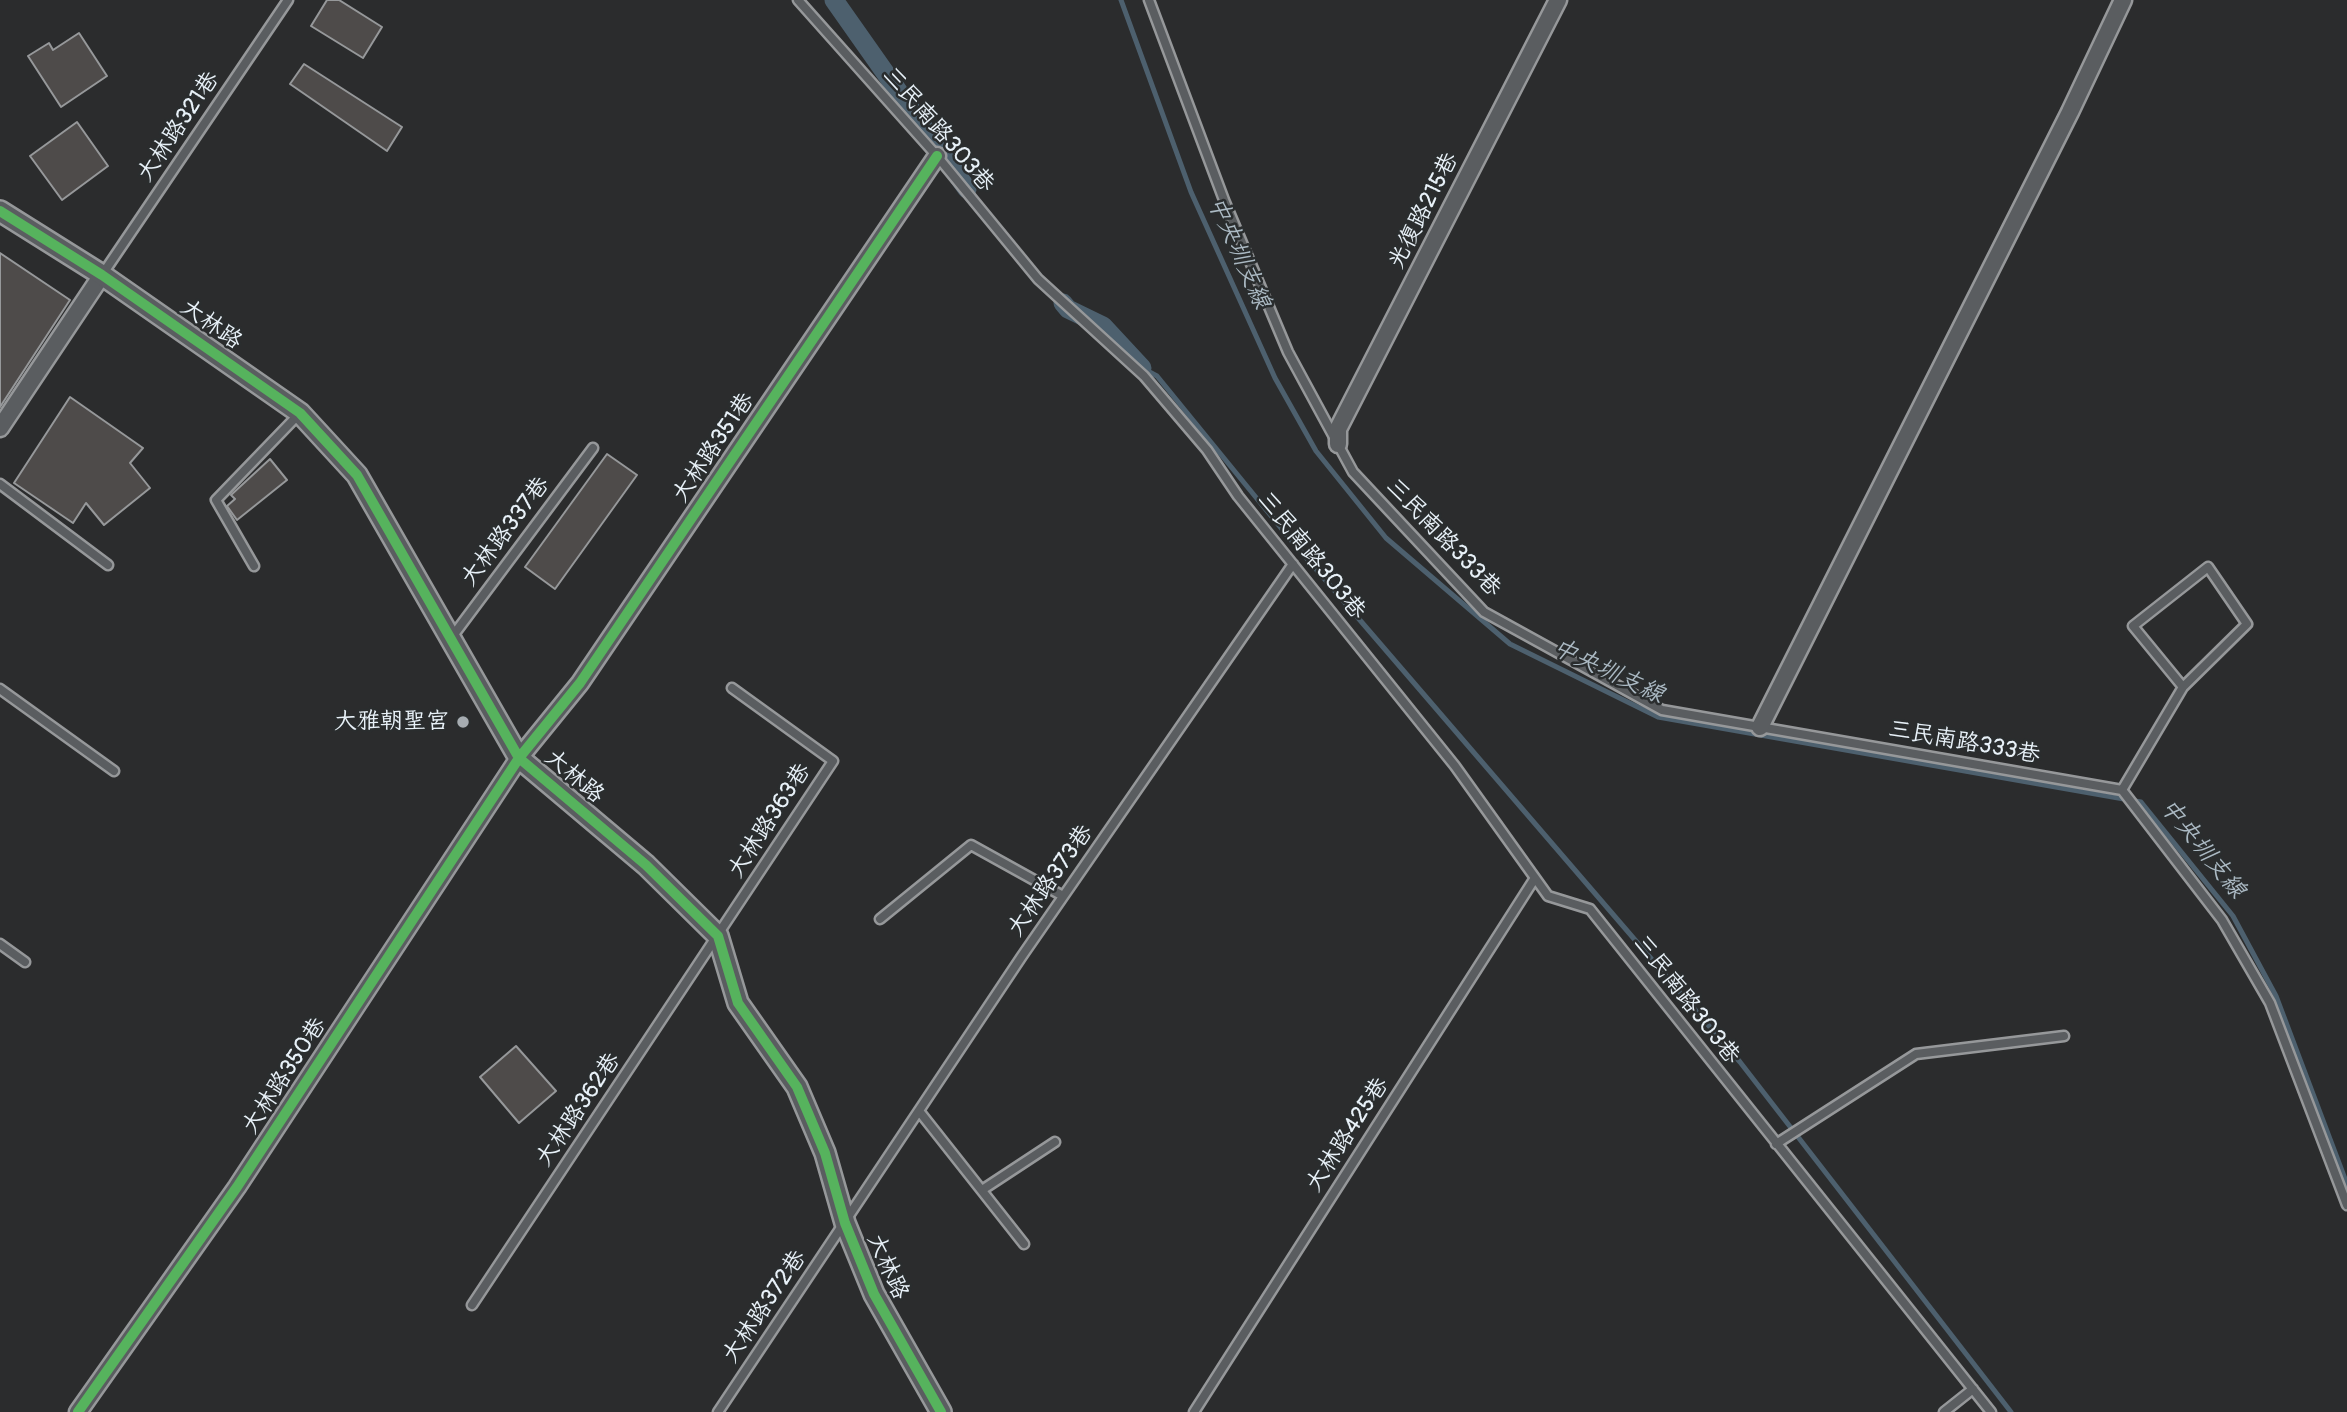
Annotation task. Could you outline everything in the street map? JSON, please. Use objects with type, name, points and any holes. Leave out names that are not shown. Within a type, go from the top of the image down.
[{"type":"street","name":"光復路215巷","points":[[1338,444],[1338,429],[1558,0]]},
{"type":"street","points":[[1760,727],[2070,112],[2123,0]]},
{"type":"street","name":"大林路351巷","points":[[519,758],[580,683],[937,156]]},
{"type":"street","name":"大林路","points":[[0,211],[102,275],[300,413],[357,475],[519,758],[646,865],[718,936],[738,1003],[797,1087],[825,1153],[845,1223],[874,1294],[941,1412]]},
{"type":"street","points":[[0,428],[102,275]]},
{"type":"street","name":"大林路350巷","points":[[78,1412],[237,1187],[519,758]]},
{"type":"lane","name":"大林路321巷","points":[[102,275],[288,0]]},
{"type":"lane","name":"三民南路303巷","points":[[798,0],[937,156],[1038,279],[1144,376],[1207,450],[1238,496],[1455,766],[1548,896],[1590,909],[1992,1412]]},
{"type":"lane","name":"三民南路333巷","points":[[1149,0],[1224,200],[1288,352],[1353,472],[1484,612],[1662,710],[2122,790]]},
{"type":"lane","points":[[254,566],[216,500],[300,413]]},
{"type":"lane","name":"大林路337巷","points":[[450,639],[593,449]]},
{"type":"lane","points":[[0,484],[108,565]]},
{"type":"lane","name":"大林路373巷","points":[[845,1223],[1063,896],[1293,564]]},
{"type":"lane","points":[[2183,687],[2133,626],[2208,567],[2247,624],[2183,687],[2122,790],[2222,920],[2270,1003],[2347,1205]]},
{"type":"lane","name":"大林路363巷","points":[[718,936],[832,761],[732,688]]},
{"type":"lane","points":[[0,689],[114,771]]},
{"type":"lane","points":[[880,919],[971,845],[1063,896]]},
{"type":"lane","name":"大林路425巷","points":[[1194,1412],[1535,878]]},
{"type":"lane","name":"大林路362巷","points":[[472,1305],[718,936]]},
{"type":"lane","points":[[0,944],[25,962]]},
{"type":"lane","points":[[1776,1144],[1916,1054],[2064,1036]]},
{"type":"lane","points":[[919,1111],[1024,1244]]},
{"type":"lane","points":[[982,1190],[1055,1142]]},
{"type":"lane","name":"大林路372巷","points":[[718,1412],[845,1223]]},
{"type":"lane","points":[[1944,1412],[1973,1389]]},
{"type":"building","points":[[327,0],[339,0],[382,27],[363,58],[311,26]]},
{"type":"building","points":[[79,33],[107,76],[61,107],[28,56],[49,43],[53,50]]},
{"type":"building","points":[[304,64],[402,127],[387,151],[290,84]]},
{"type":"building","points":[[77,122],[108,166],[62,200],[30,156]]},
{"type":"building","points":[[0,253],[70,300],[0,407]]},
{"type":"building","points":[[70,397],[143,448],[130,463],[150,488],[104,525],[86,503],[73,523],[14,483]]},
{"type":"building","points":[[607,454],[637,475],[555,589],[525,567]]},
{"type":"building","points":[[270,459],[287,480],[237,520],[227,506],[235,499],[231,495]]},
{"type":"building","points":[[516,1046],[556,1091],[519,1123],[480,1077]]},
{"type":"waterway","points":[[834,0],[967,189]]},
{"type":"waterway","name":"中央圳支線","points":[[1121,0],[1191,192],[1275,378],[1316,451],[1386,538],[1510,644],[1658,717],[2141,802],[2233,916],[2276,996],[2347,1184]]},
{"type":"waterway","points":[[1063,303],[1068,309],[1103,326],[1142,368]]},
{"type":"waterway","points":[[1142,368],[1157,376],[1285,533],[1740,1062],[2011,1412]]},
{"type":"cycle path","points":[[78,1412],[237,1187],[519,758],[580,683],[937,156]]},
{"type":"cycle path","points":[[0,211],[102,275],[300,413],[357,475],[519,758],[646,865],[718,936],[738,1003],[797,1087],[825,1153],[845,1223],[874,1294],[941,1412]]},
{"type":"place","name":"大雅朝聖宮","points":[[463,722]]}]
